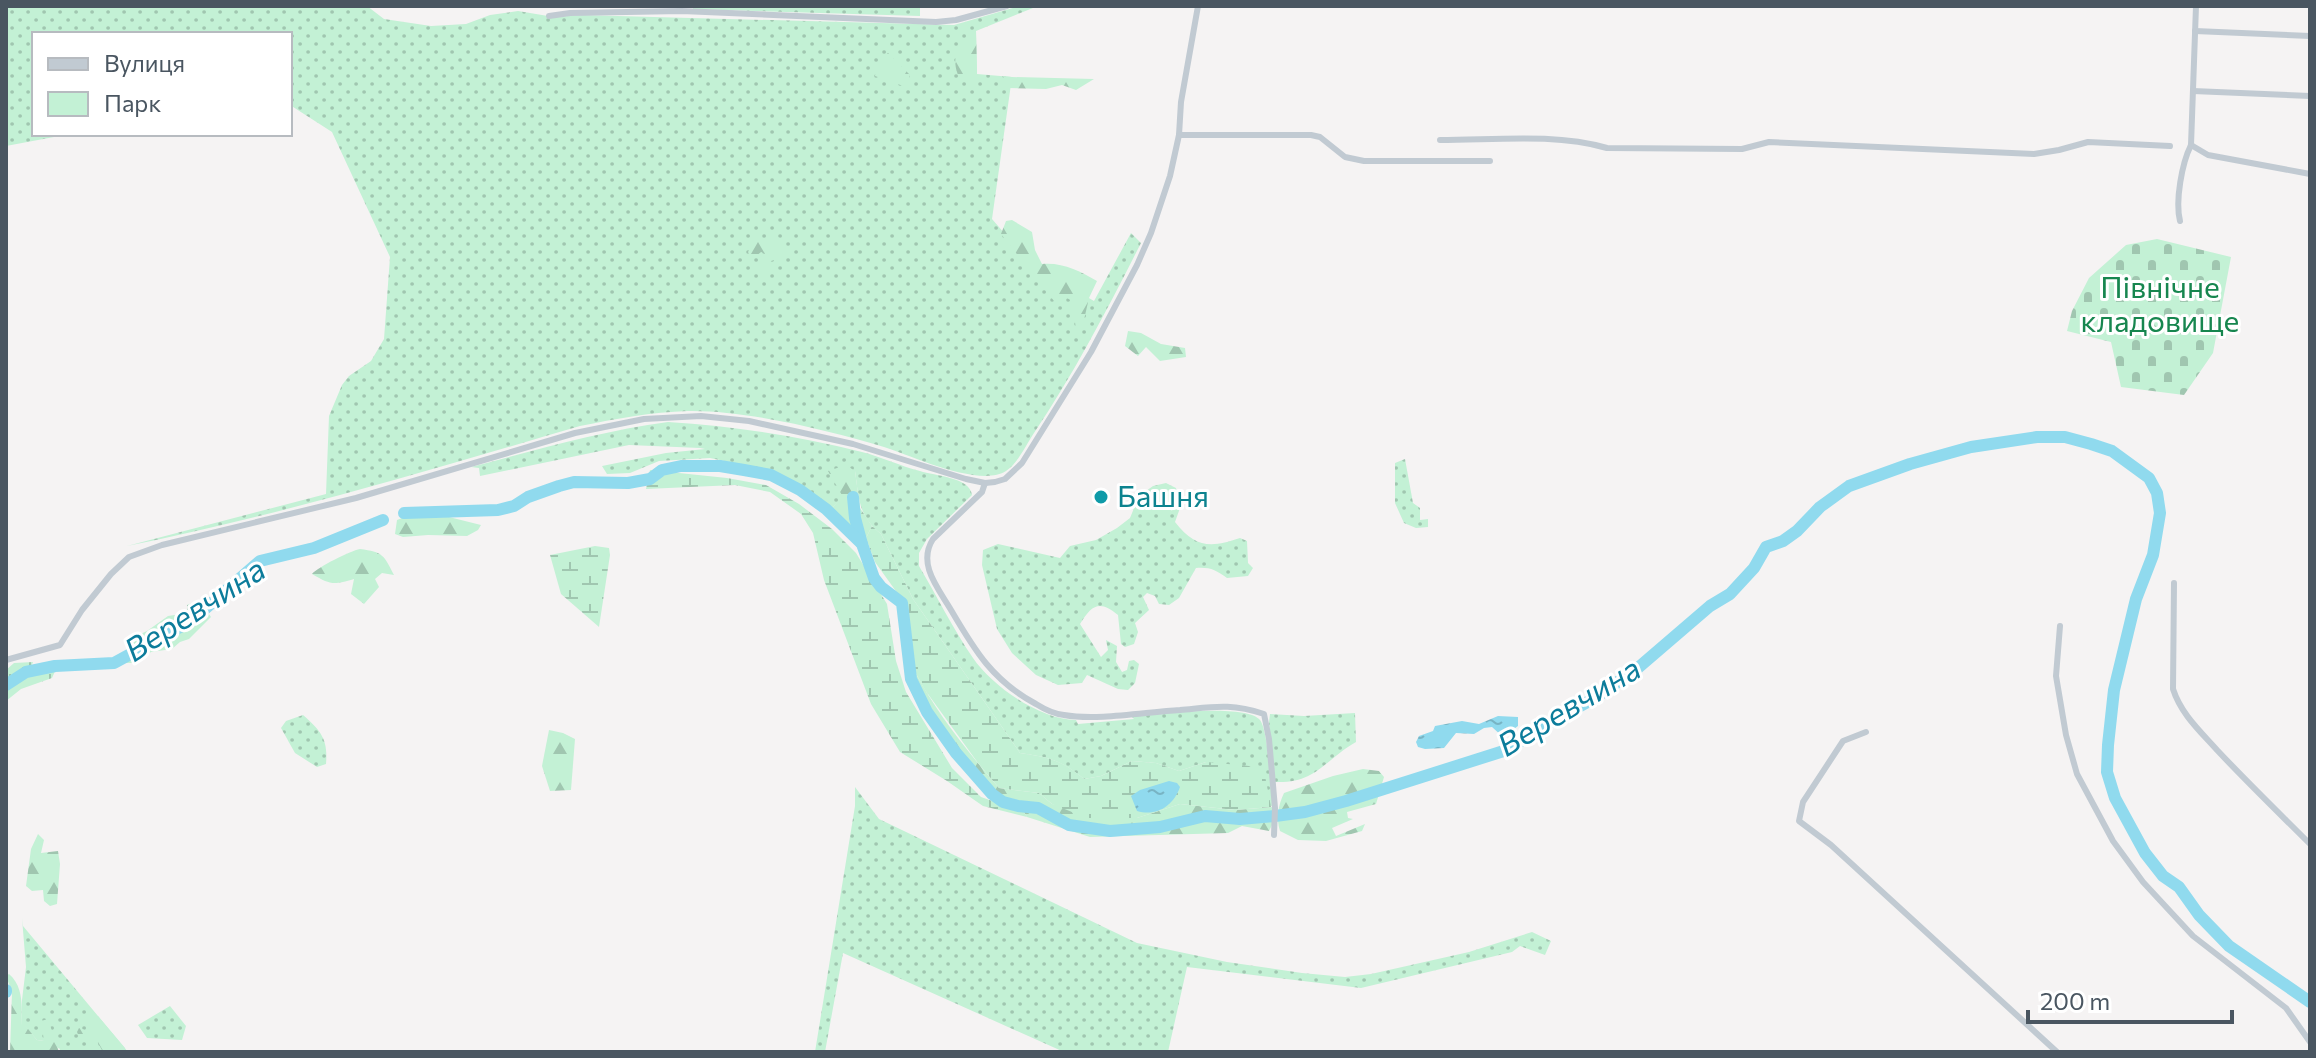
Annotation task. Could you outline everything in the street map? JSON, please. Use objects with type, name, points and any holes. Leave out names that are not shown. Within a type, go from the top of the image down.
[{"type":"street","points":[[549,16],[682,11],[936,22],[956,20],[1007,6]]},
{"type":"street","points":[[6,660],[60,645],[82,610],[129,557],[162,545],[356,498],[575,433],[644,419],[701,416],[749,421],[853,444],[985,483],[1005,479],[1022,463],[1111,315],[1151,233],[1170,176],[1179,135],[1181,102],[1198,6]]},
{"type":"street","points":[[2180,221],[2177,208],[2191,145],[2196,6]]},
{"type":"street","points":[[2195,31],[2310,36]]},
{"type":"street","points":[[2193,91],[2310,96]]},
{"type":"street","points":[[1179,135],[1311,135],[1320,137],[1345,157],[1364,161],[1490,161]]},
{"type":"street","points":[[1440,140],[1558,139],[1607,148],[1742,149],[1769,142],[2034,154],[2088,142],[2170,146]]},
{"type":"street","points":[[2191,145],[2208,155],[2310,174]]},
{"type":"street","points":[[985,483],[982,492],[933,539],[926,560],[934,582],[975,652],[1018,694],[1059,715],[1101,716],[1232,705],[1264,714],[1275,808],[1274,835]]},
{"type":"street","points":[[2174,583],[2173,689],[2177,700],[2187,717],[2310,844]]},
{"type":"street","points":[[2060,626],[2056,676],[2066,735],[2077,774],[2113,841],[2143,882],[2193,936],[2286,1008],[2310,1042]]},
{"type":"street","points":[[1866,732],[1843,741],[1803,802],[1799,821],[1831,845],[2057,1052]]},
{"type":"green space","points":[[6,6],[367,6],[384,19],[431,26],[466,24],[490,15],[518,11],[554,17],[581,15],[954,25],[1020,6],[1038,6],[976,31],[977,74],[1012,77],[992,219],[1031,264],[1094,301],[1131,233],[1141,243],[1090,340],[1022,454],[1006,471],[994,475],[980,476],[946,469],[884,447],[787,422],[735,414],[674,412],[580,426],[298,506],[127,546],[326,494],[329,416],[342,385],[349,376],[371,361],[384,339],[390,257],[332,132],[292,106],[292,32],[32,32],[32,136],[59,136],[6,146]]},
{"type":"green space","points":[[693,6],[920,6],[920,16],[693,9]]},
{"type":"green space","points":[[976,31],[977,74],[972,82],[959,77],[955,63],[960,44]]},
{"type":"green space","points":[[888,53],[910,75],[906,87],[875,76],[877,64]]},
{"type":"green space","points":[[1003,76],[1094,79],[1076,90],[1062,85],[1046,89],[1008,88]]},
{"type":"green space","points":[[1012,220],[1032,232],[1035,250],[1042,264],[1071,268],[1097,281],[1083,324],[1076,329],[1072,301],[1067,298],[1058,306],[1001,234],[1006,221]]},
{"type":"green space","points":[[771,237],[781,238],[786,248],[784,257],[771,261],[767,270],[760,270],[760,258],[765,253],[761,252],[755,257],[748,252],[754,241],[762,238],[763,245],[766,245]]},
{"type":"green space","name":"Північне кладовище","points":[[2157,239],[2231,257],[2213,353],[2184,395],[2121,387],[2111,342],[2067,331],[2072,311],[2089,278],[2126,245]]},
{"type":"green space","points":[[1128,331],[1141,333],[1161,344],[1185,348],[1186,357],[1160,361],[1146,347],[1138,356],[1125,346]]},
{"type":"green space","points":[[668,422],[741,429],[814,441],[869,454],[965,484],[972,495],[927,539],[919,553],[919,566],[959,636],[982,669],[1019,700],[1062,719],[1076,720],[1078,724],[1178,712],[1220,711],[1252,715],[1263,726],[1273,807],[1206,762],[1179,771],[1156,763],[1132,761],[1101,776],[1084,779],[1054,760],[1020,753],[913,599],[881,534],[864,513],[855,471],[843,498],[831,509],[802,488],[767,470],[710,458],[659,461],[630,473],[607,474],[602,466],[666,453],[705,449],[700,448],[629,445],[480,476],[479,468],[471,467],[593,436]]},
{"type":"green space","points":[[1405,459],[1413,503],[1420,508],[1420,520],[1428,519],[1428,527],[1416,528],[1404,523],[1395,503],[1395,463]]},
{"type":"green space","points":[[846,465],[855,471],[860,508],[872,526],[866,538],[857,537],[831,509],[843,497],[828,471]]},
{"type":"green space","points":[[650,470],[766,485],[799,504],[832,529],[856,553],[887,604],[896,661],[906,692],[952,768],[981,797],[1024,812],[1027,817],[983,806],[900,752],[871,704],[824,580],[813,533],[801,514],[770,492],[735,485],[646,489]]},
{"type":"green space","points":[[1166,483],[1176,488],[1180,508],[1175,522],[1190,537],[1204,544],[1240,538],[1247,541],[1248,563],[1253,568],[1248,576],[1227,578],[1213,570],[1196,568],[1179,598],[1169,605],[1159,604],[1155,596],[1147,593],[1143,597],[1149,610],[1135,623],[1138,632],[1134,644],[1125,647],[1121,644],[1118,615],[1101,606],[1088,612],[1080,624],[1101,657],[1108,650],[1106,640],[1117,646],[1116,662],[1122,672],[1127,670],[1129,661],[1139,664],[1135,683],[1128,690],[1118,689],[1087,675],[1082,683],[1058,685],[1036,675],[1012,653],[997,629],[982,565],[983,550],[998,544],[1060,558],[1070,546],[1096,540],[1117,528],[1130,518],[1139,496],[1153,486]]},
{"type":"green space","points":[[449,517],[481,525],[467,536],[403,537],[395,534],[397,520],[402,518]]},
{"type":"green space","points":[[872,526],[881,534],[913,599],[1020,753],[1054,760],[1084,779],[1101,776],[1132,761],[1156,763],[1179,771],[1206,762],[1249,766],[1265,776],[1271,807],[1235,810],[1180,804],[1137,818],[1087,818],[1052,804],[1039,793],[999,788],[925,690],[913,668],[908,608],[875,562],[866,538]]},
{"type":"green space","points":[[595,546],[609,548],[610,555],[599,627],[561,594],[550,555]]},
{"type":"green space","points":[[360,549],[382,556],[394,575],[382,573],[375,579],[379,587],[364,604],[351,594],[354,579],[332,583],[312,574]]},
{"type":"green space","points":[[199,600],[211,617],[189,639],[172,649],[151,652],[137,663],[121,663],[120,658],[129,650],[130,639],[168,616],[187,613],[187,605]]},
{"type":"green space","points":[[33,662],[31,667],[35,675],[56,669],[52,678],[21,689],[6,701],[6,670],[14,663]]},
{"type":"green space","points":[[913,668],[952,730],[999,788],[1039,793],[1052,804],[1137,818],[1180,804],[1235,810],[1273,807],[1273,823],[1269,831],[1242,826],[1228,833],[1090,837],[1027,817],[1024,812],[1030,811],[1049,818],[1047,812],[1005,798],[983,782],[926,704]]},
{"type":"green space","points":[[1355,713],[1356,742],[1310,775],[1288,782],[1274,782],[1270,714]]},
{"type":"green space","points":[[303,715],[322,736],[326,764],[317,767],[295,753],[281,728],[286,721]]},
{"type":"green space","points":[[549,730],[575,739],[571,790],[550,791],[542,766]]},
{"type":"green space","points":[[1363,769],[1379,771],[1384,777],[1376,804],[1347,812],[1348,818],[1353,819],[1332,828],[1336,836],[1365,824],[1362,831],[1326,841],[1298,840],[1280,831],[1278,812],[1284,793]]},
{"type":"green space","points":[[855,787],[879,819],[1137,943],[1227,962],[1345,977],[1469,952],[1532,932],[1551,941],[1545,955],[1520,946],[1512,952],[1361,988],[1187,967],[1168,1052],[1064,1052],[843,953],[825,1052],[815,1052],[855,806]]},
{"type":"green space","points":[[38,834],[44,840],[41,853],[58,851],[57,904],[50,906],[44,901],[43,890],[32,891],[26,886],[31,849]]},
{"type":"green space","points":[[22,918],[23,926],[128,1052],[59,1052],[60,1049],[37,1040],[24,1025],[21,1026],[26,967]]},
{"type":"green space","points":[[9,974],[20,991],[21,1025],[24,1024],[37,1040],[44,1041],[41,1021],[48,1019],[59,1052],[10,1052],[12,992],[6,976]]},
{"type":"green space","points":[[170,1006],[186,1026],[182,1040],[147,1038],[138,1025]]},
{"type":"green space","points":[[89,1016],[98,1016],[126,1052],[103,1052],[97,1041],[80,1039],[79,1028],[91,1032]]},
{"type":"water","points":[[1498,716],[1518,717],[1518,726],[1503,737],[1492,727],[1474,734],[1456,733],[1444,748],[1425,749],[1418,747],[1416,742],[1419,736],[1433,731],[1435,726],[1462,721],[1479,724]]},
{"type":"water","points":[[1169,781],[1180,787],[1169,804],[1158,811],[1137,811],[1131,796]]},
{"type":"waterway","name":"Веревчина","points":[[404,513],[498,510],[574,482],[628,483],[650,479],[662,470],[681,466],[720,466],[771,475],[800,490],[826,509],[862,544],[874,578],[902,603],[911,679],[927,712],[956,753],[992,794],[1003,802],[1038,808],[1069,825],[1110,831],[1160,827],[1205,816],[1240,819],[1305,812],[1510,749],[1534,731],[1595,698],[1639,667],[1710,606],[1730,594],[1754,568],[1766,547],[1783,541],[1797,531],[1820,507],[1849,486],[1971,447],[2037,437],[2065,437],[2112,451],[2149,478],[2157,493],[2160,513],[2153,555],[2136,599],[2114,690],[2107,772],[2115,798],[2145,853],[2163,876],[2179,887],[2199,915],[2229,946],[2310,1002]]},
{"type":"waterway","points":[[853,497],[862,544]]},
{"type":"waterway","name":"Веревчина","points":[[6,685],[26,672],[55,666],[114,663],[191,621],[260,561],[314,548],[383,520]]},
{"type":"place","name":"Башня","points":[[1101,497]]}]
